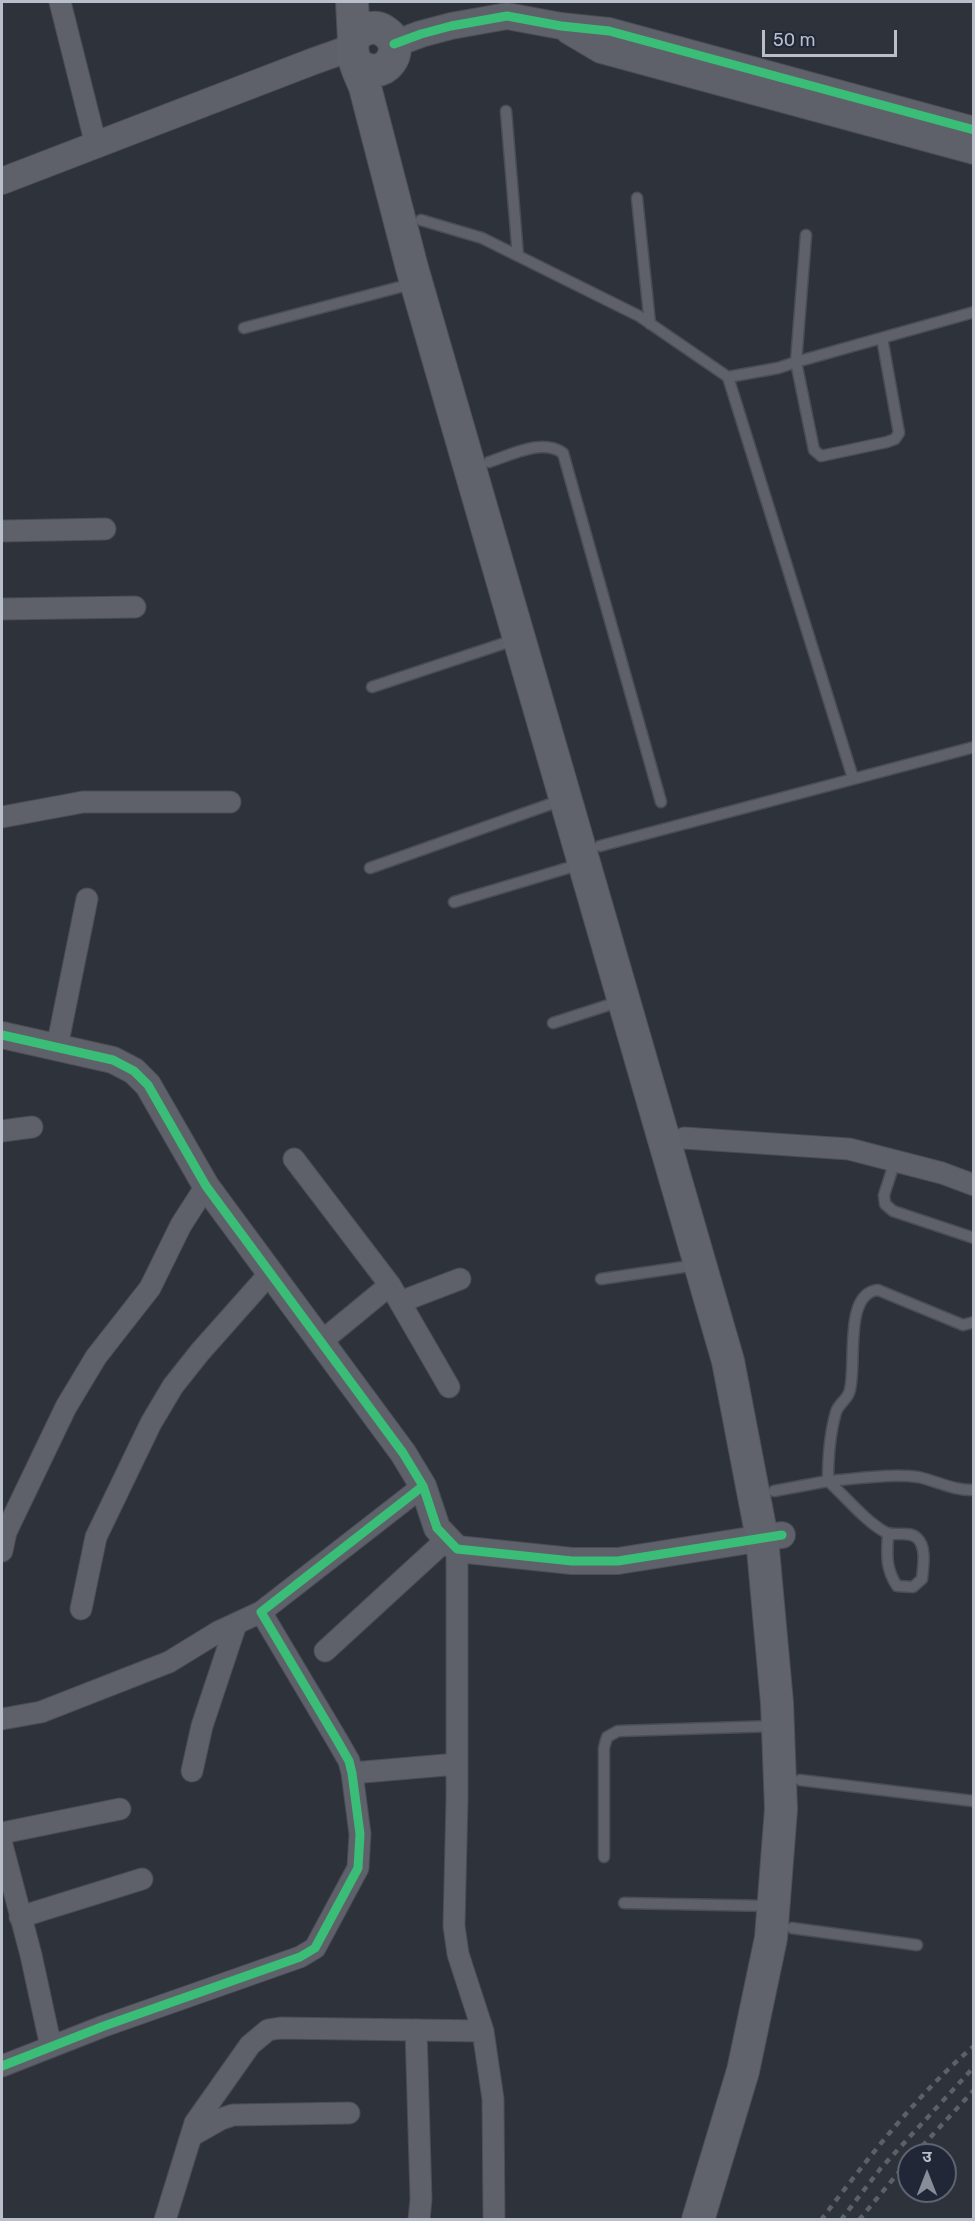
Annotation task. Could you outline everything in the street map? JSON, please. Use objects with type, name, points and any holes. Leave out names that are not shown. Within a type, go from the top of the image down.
[{"type":"main road","points":[[352,2],[354,50],[416,282],[565,799],[592,855],[684,1138],[748,1357],[774,1491],[772,1536],[783,1918],[771,1938],[743,2071],[698,2220]]},
{"type":"main road","points":[[375,2],[390,47],[389,94],[421,220],[489,462],[592,855],[624,1000],[728,1361],[772,1536],[797,1702],[801,1809],[783,1918],[762,2076],[719,2220]]},
{"type":"main road","points":[[354,50],[362,68],[376,71],[390,47]]},
{"type":"street","points":[[60,2],[88,148]]},
{"type":"street","points":[[390,47],[421,34],[451,26],[507,16],[561,26],[609,31],[974,130]]},
{"type":"street","points":[[561,26],[601,50],[974,151]]},
{"type":"street","points":[[2,181],[354,50]]},
{"type":"street","points":[[2,531],[105,529]]},
{"type":"street","points":[[2,609],[135,606]]},
{"type":"street","points":[[2,817],[83,801],[230,802]]},
{"type":"street","points":[[57,1047],[87,899]]},
{"type":"street","points":[[2,1035],[113,1060],[134,1071],[148,1085],[206,1186],[403,1453],[423,1486],[437,1528],[452,1544],[572,1562],[618,1561],[772,1536]]},
{"type":"street","points":[[2,1128],[32,1126]]},
{"type":"street","points":[[684,1138],[849,1149],[942,1173],[974,1185]]},
{"type":"street","points":[[294,1159],[395,1293],[449,1387]]},
{"type":"street","points":[[2,1551],[6,1532],[66,1407],[96,1357],[150,1288],[181,1225],[206,1186]]},
{"type":"street","points":[[81,1609],[96,1537],[151,1423],[173,1386],[200,1352],[271,1272]]},
{"type":"street","points":[[322,1341],[395,1293],[460,1279]]},
{"type":"street","points":[[2,1719],[41,1712],[169,1662],[218,1632],[261,1612],[423,1486]]},
{"type":"street","points":[[325,1651],[452,1544]]},
{"type":"street","points":[[452,1544],[457,1764],[454,1926],[458,1954],[483,2031],[493,2099],[494,2220]]},
{"type":"street","points":[[2,2066],[300,1957],[315,1948],[358,1868],[360,1834],[352,1773],[349,1761],[261,1612]]},
{"type":"street","points":[[192,1771],[202,1726],[236,1624]]},
{"type":"street","points":[[352,1773],[457,1764]]},
{"type":"street","points":[[2,1833],[120,1809]]},
{"type":"street","points":[[2,1852],[31,1955],[51,2047]]},
{"type":"street","points":[[20,1917],[142,1879]]},
{"type":"street","points":[[165,2220],[195,2123],[250,2045],[268,2030],[280,2028],[483,2031]]},
{"type":"street","points":[[416,2030],[421,2199],[419,2220]]},
{"type":"street","points":[[191,2136],[233,2115],[350,2113]]},
{"type":"lane","points":[[506,111],[518,256]]},
{"type":"lane","points":[[637,198],[650,324]]},
{"type":"lane","points":[[421,220],[482,238],[639,316],[728,377],[853,778]]},
{"type":"lane","points":[[806,235],[796,362],[814,450],[820,456],[896,439],[899,426],[882,338]]},
{"type":"lane","points":[[244,328],[416,282]]},
{"type":"lane","points":[[728,377],[778,368],[974,312]]},
{"type":"lane","points":[[489,462],[544,446],[555,447],[563,453],[568,464],[661,801]]},
{"type":"lane","points":[[372,687],[519,638]]},
{"type":"lane","points":[[454,902],[592,855],[853,778],[973,747]]},
{"type":"lane","points":[[370,868],[565,799]]},
{"type":"lane","points":[[553,1023],[624,1000]]},
{"type":"lane","points":[[895,1161],[884,1195],[885,1204],[893,1210],[974,1238]]},
{"type":"lane","points":[[601,1279],[700,1265]]},
{"type":"lane","points":[[888,1533],[886,1558],[889,1573],[897,1586],[913,1587],[922,1579],[923,1563],[919,1540],[909,1534],[888,1533],[875,1525],[828,1481],[828,1463],[836,1411],[849,1392],[852,1339],[863,1296],[870,1291],[878,1290],[963,1325],[974,1322]]},
{"type":"lane","points":[[774,1491],[828,1481],[900,1476],[918,1477],[965,1491],[974,1490]]},
{"type":"lane","points":[[604,1857],[604,1748],[607,1737],[618,1731],[778,1725]]},
{"type":"lane","points":[[800,1780],[973,1801]]},
{"type":"lane","points":[[624,1903],[783,1918],[917,1946]]},
{"type":"railway","points":[[821,2220],[912,2107],[974,2046]]},
{"type":"railway","points":[[841,2220],[881,2168],[974,2067]]},
{"type":"railway","points":[[925,2143],[974,2090]]},
{"type":"railway","points":[[859,2220],[897,2174]]},
{"type":"cycle path","points":[[394,44],[451,26],[507,16],[561,26],[609,31],[974,130]]},
{"type":"cycle path","points":[[2,1035],[113,1060],[134,1071],[148,1085],[206,1186],[403,1453],[423,1486],[437,1528],[457,1549],[572,1561],[618,1561],[782,1535]]},
{"type":"cycle path","points":[[2,2066],[104,2026],[300,1957],[315,1948],[358,1868],[360,1834],[352,1773],[349,1761],[261,1612],[423,1486]]}]
